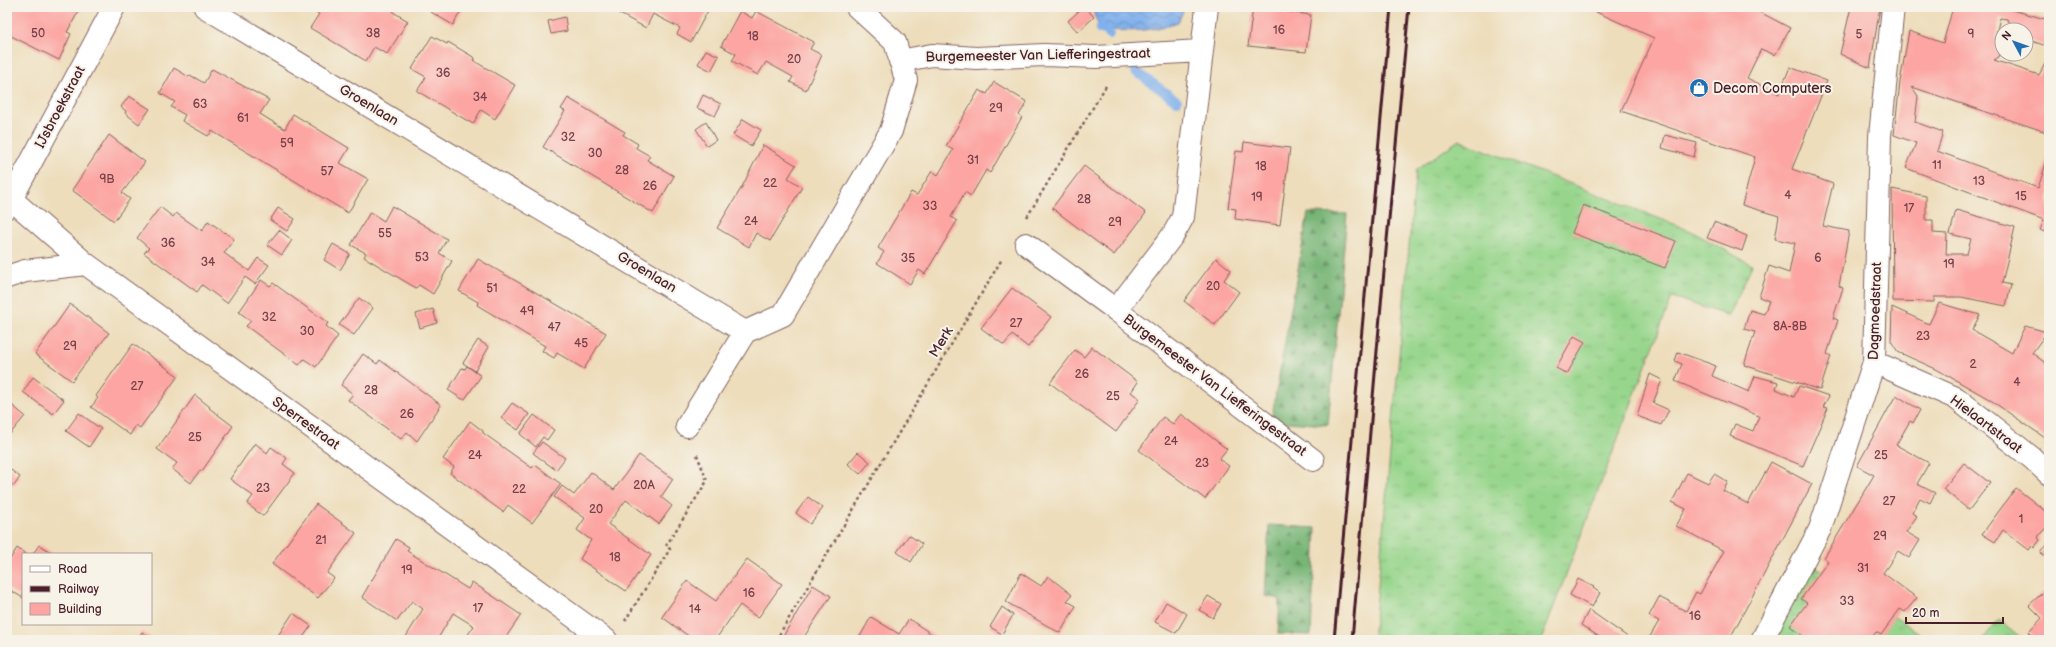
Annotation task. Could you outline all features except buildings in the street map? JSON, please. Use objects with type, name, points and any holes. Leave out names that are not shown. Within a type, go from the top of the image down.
[{"type":"street","name":"IJsbroekstraat","points":[[9,203],[114,7]]},
{"type":"street","name":"Groenlaan","points":[[205,7],[744,332]]},
{"type":"street","points":[[686,426],[744,332],[783,315],[891,131],[906,80],[895,42],[857,7]]},
{"type":"street","name":"Burgemeester Van Liefferingestraat","points":[[1116,310],[1173,235],[1183,217],[1207,7]]},
{"type":"street","name":"Dagmoedstraat","points":[[1762,640],[1820,529],[1874,362],[1880,136],[1893,7]]},
{"type":"street","name":"Burgemeester Van Liefferingestraat","points":[[900,61],[932,55],[976,58],[1044,55],[1096,56],[1201,51]]},
{"type":"street","name":"Sperrestraat","points":[[9,203],[86,264],[614,634]]},
{"type":"street","name":"Burgemeester Van Liefferingestraat","points":[[1025,234],[1116,310],[1313,460]]},
{"type":"street","points":[[7,277],[25,271],[86,264]]},
{"type":"street","name":"Hielaartstraat","points":[[1874,362],[1956,398],[2032,458],[2049,474]]},
{"type":"path","points":[[1025,234],[1125,54]]},
{"type":"path","name":"Merk","points":[[776,640],[1003,258]]},
{"type":"path","points":[[614,634],[670,549],[666,546],[706,481],[686,426]]},
{"type":"green space","points":[[1459,140],[1691,231],[1752,265],[1729,316],[1672,297],[1541,640],[1373,640],[1416,170]]},
{"type":"green space","points":[[1308,213],[1347,214],[1328,425],[1271,421]]},
{"type":"green space","points":[[1269,525],[1316,528],[1311,635],[1278,634],[1280,599],[1265,596]]},
{"type":"green space","points":[[1815,566],[1930,640],[1773,640]]},
{"type":"green space","points":[[1999,620],[2024,640],[1982,640]]},
{"type":"water","points":[[1093,7],[1185,7],[1178,22],[1158,28],[1120,31],[1100,29],[1092,9]]},
{"type":"waterway","points":[[1100,29],[1107,30],[1109,34]]},
{"type":"waterway","points":[[1135,71],[1177,101]]},
{"type":"railway","points":[[1334,640],[1391,7]]},
{"type":"railway","points":[[1352,640],[1382,293],[1409,7]]},
{"type":"place","name":"Decom Computers","points":[[1699,88]]}]
